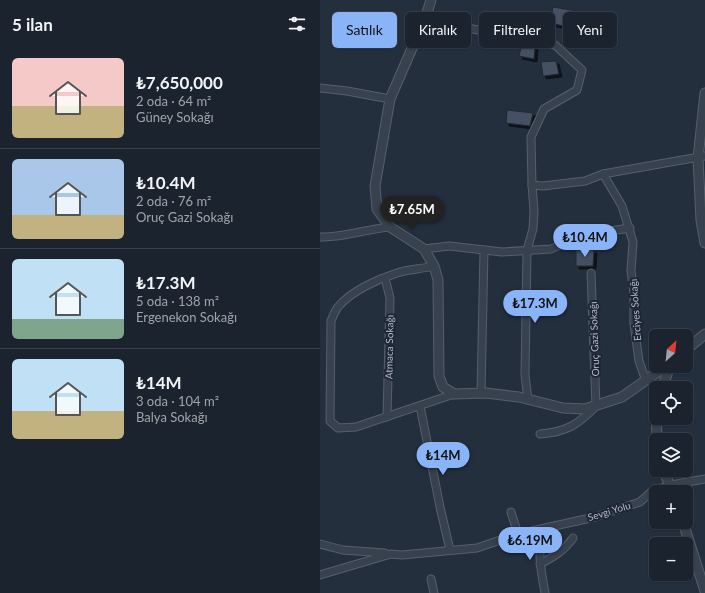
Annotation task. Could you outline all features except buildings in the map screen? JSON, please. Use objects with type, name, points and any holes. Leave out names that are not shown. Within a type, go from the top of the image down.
[{"type":"street","points":[[427,12],[431,0]]},
{"type":"street","points":[[471,29],[555,44],[582,70],[581,80],[577,90],[544,109],[531,138],[534,211],[533,229],[527,250],[525,375],[528,400]]},
{"type":"street","points":[[412,48],[390,99],[374,186],[377,209],[390,227],[424,249],[434,266],[438,280],[438,376],[443,387],[454,394]]},
{"type":"street","points":[[320,88],[347,91],[390,99]]},
{"type":"street","points":[[705,93],[701,157],[701,220],[705,243]]},
{"type":"street","points":[[532,185],[543,186],[585,181],[603,174],[681,159],[701,157]]},
{"type":"street","name":"Erciyes Sokağı","points":[[603,174],[622,206],[630,228],[633,242],[631,271],[634,293],[634,324],[640,361],[646,380]]},
{"type":"street","points":[[320,237],[333,238],[373,229],[390,227]]},
{"type":"street","points":[[424,249],[449,246],[502,252],[551,249],[583,235],[630,228]]},
{"type":"street","points":[[481,393],[484,250]]},
{"type":"street","points":[[434,266],[398,272],[346,300],[338,308],[331,320],[330,421],[338,428],[350,427],[387,417],[454,394],[481,393],[519,397],[563,408],[585,410],[622,397],[656,373]]},
{"type":"street","name":"Oruç Gazi Sokağı","points":[[591,273],[596,406]]},
{"type":"street","name":"Atmaca Sokağı","points":[[385,278],[390,298],[387,417]]},
{"type":"street","points":[[693,344],[705,334]]},
{"type":"street","points":[[420,406],[450,550]]},
{"type":"street","points":[[540,434],[564,430],[582,421],[596,406]]},
{"type":"street","name":"Sevgi Yolu","points":[[683,485],[705,479]]},
{"type":"street","name":"Sevgi Yolu","points":[[391,554],[402,555],[477,548],[518,534],[543,529],[622,508],[640,502],[649,494]]},
{"type":"street","points":[[511,512],[518,534]]},
{"type":"street","points":[[543,529],[539,542],[540,564],[545,593]]},
{"type":"street","points":[[685,529],[705,591]]},
{"type":"street","points":[[540,564],[560,552],[573,538]]},
{"type":"street","points":[[320,544],[343,550],[391,554]]},
{"type":"street","points":[[320,575],[391,554]]},
{"type":"street","points":[[431,579],[434,593]]}]
